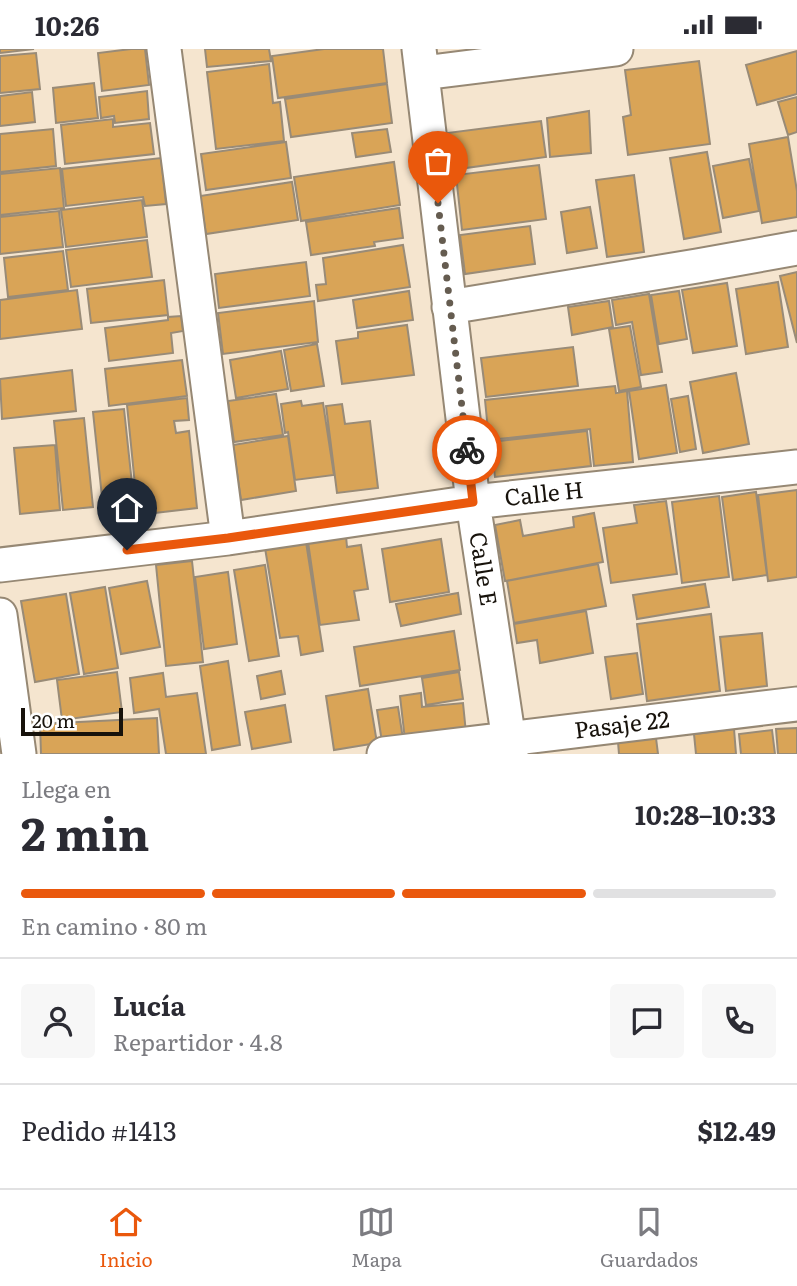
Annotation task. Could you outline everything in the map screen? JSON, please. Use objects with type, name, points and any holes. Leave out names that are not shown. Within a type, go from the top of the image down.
[{"type":"street","points":[[164,49],[228,538]]},
{"type":"street","points":[[421,61],[616,49]]},
{"type":"street","name":"Calle E","points":[[421,61],[473,502],[510,747]]},
{"type":"street","points":[[449,307],[797,248]]},
{"type":"street","name":"Calle H","points":[[0,565],[228,538],[473,502],[797,467]]},
{"type":"street","points":[[0,615],[19,754]]},
{"type":"street","name":"Pasaje 22","points":[[384,754],[510,747],[787,705]]},
{"type":"building","points":[[0,49],[34,49],[0,53]]},
{"type":"building","points":[[145,49],[149,85],[102,91],[98,53]]},
{"type":"building","points":[[205,49],[269,49],[271,61],[207,67]]},
{"type":"building","points":[[324,49],[383,49],[387,83],[278,98],[272,56]]},
{"type":"building","points":[[797,51],[797,94],[757,105],[746,65]]},
{"type":"building","points":[[36,53],[40,89],[0,93],[0,56]]},
{"type":"building","points":[[699,61],[710,144],[628,155],[623,117],[631,115],[625,70]]},
{"type":"building","points":[[269,64],[273,103],[280,102],[284,141],[216,149],[207,72]]},
{"type":"building","points":[[94,83],[98,118],[56,123],[53,88]]},
{"type":"building","points":[[387,84],[392,123],[291,137],[285,99]]},
{"type":"building","points":[[147,91],[149,119],[115,123],[114,116],[101,118],[99,97]]},
{"type":"building","points":[[32,92],[35,122],[0,126],[0,96]]},
{"type":"building","points":[[797,97],[797,132],[788,135],[778,102]]},
{"type":"building","points":[[589,111],[591,153],[550,157],[547,118]]},
{"type":"building","points":[[113,119],[113,127],[150,123],[154,154],[65,164],[61,125]]},
{"type":"building","points":[[541,121],[546,157],[451,170],[447,133]]},
{"type":"building","points":[[53,129],[56,166],[0,172],[0,134]]},
{"type":"building","points":[[387,129],[391,152],[356,157],[352,133]]},
{"type":"building","points":[[788,137],[797,191],[797,217],[762,223],[749,144]]},
{"type":"building","points":[[286,142],[291,178],[206,190],[201,154]]},
{"type":"building","points":[[707,152],[721,232],[684,239],[670,158]]},
{"type":"building","points":[[161,158],[166,204],[145,206],[143,197],[66,206],[62,169]]},
{"type":"building","points":[[749,159],[759,211],[723,218],[713,166]]},
{"type":"building","points":[[394,162],[400,205],[301,221],[294,177]]},
{"type":"building","points":[[539,165],[546,219],[462,230],[456,175]]},
{"type":"building","points":[[60,168],[64,208],[0,215],[0,174]]},
{"type":"building","points":[[634,175],[644,252],[607,257],[596,180]]},
{"type":"building","points":[[292,182],[298,220],[206,234],[200,196]]},
{"type":"building","points":[[142,200],[147,237],[66,247],[61,210]]},
{"type":"building","points":[[590,207],[597,248],[567,253],[561,212]]},
{"type":"building","points":[[399,208],[403,238],[374,242],[375,246],[311,255],[306,222]]},
{"type":"building","points":[[59,211],[63,247],[0,254],[0,217]]},
{"type":"building","points":[[530,226],[535,264],[465,274],[460,235]]},
{"type":"building","points":[[147,240],[152,277],[71,287],[66,250]]},
{"type":"building","points":[[403,245],[410,287],[318,301],[316,285],[326,284],[323,258]]},
{"type":"building","points":[[63,251],[68,290],[8,297],[4,258]]},
{"type":"building","points":[[306,262],[310,296],[219,308],[215,274]]},
{"type":"building","points":[[797,272],[797,343],[780,276]]},
{"type":"building","points":[[164,280],[168,315],[91,323],[87,289]]},
{"type":"building","points":[[778,282],[788,347],[746,354],[736,289]]},
{"type":"building","points":[[727,283],[737,346],[693,353],[682,290]]},
{"type":"building","points":[[77,290],[82,329],[0,339],[0,300]]},
{"type":"building","points":[[409,291],[413,320],[357,328],[353,300]]},
{"type":"building","points":[[679,291],[687,339],[659,344],[651,295]]},
{"type":"building","points":[[649,294],[662,372],[641,375],[632,322],[616,325],[612,300]]},
{"type":"building","points":[[314,301],[318,342],[223,354],[218,313]]},
{"type":"building","points":[[609,301],[613,327],[572,335],[568,307]]},
{"type":"building","points":[[181,316],[183,331],[171,333],[173,353],[109,361],[105,328]]},
{"type":"building","points":[[407,325],[414,375],[342,384],[336,341],[358,338],[358,332]]},
{"type":"building","points":[[630,326],[641,387],[619,391],[609,329]]},
{"type":"building","points":[[317,344],[324,386],[291,391],[284,350]]},
{"type":"building","points":[[573,347],[578,386],[486,397],[481,358]]},
{"type":"building","points":[[281,351],[288,389],[236,398],[230,360]]},
{"type":"building","points":[[182,360],[187,396],[109,406],[105,369]]},
{"type":"building","points":[[72,370],[76,411],[2,419],[0,379]]},
{"type":"building","points":[[736,373],[749,444],[703,453],[690,382]]},
{"type":"building","points":[[666,385],[677,453],[639,459],[629,391]]},
{"type":"building","points":[[615,386],[616,393],[627,391],[633,462],[594,466],[590,429],[489,440],[485,400]]},
{"type":"building","points":[[276,394],[283,435],[234,442],[228,401]]},
{"type":"building","points":[[688,396],[696,449],[680,452],[671,399]]},
{"type":"building","points":[[187,398],[189,420],[174,421],[176,433],[189,431],[197,508],[138,515],[127,405]]},
{"type":"building","points":[[301,401],[302,406],[323,403],[334,475],[295,480],[281,404]]},
{"type":"building","points":[[342,404],[345,424],[370,421],[378,488],[337,493],[326,406]]},
{"type":"building","points":[[124,409],[135,512],[104,516],[93,412]]},
{"type":"building","points":[[84,418],[93,507],[63,510],[54,421]]},
{"type":"building","points":[[587,431],[591,466],[495,477],[491,442]]},
{"type":"building","points":[[288,436],[296,491],[241,500],[233,445]]},
{"type":"building","points":[[55,445],[60,510],[20,514],[14,448]]},
{"type":"building","points":[[797,490],[797,577],[768,581],[758,495]]},
{"type":"building","points":[[756,492],[767,575],[733,580],[722,497]]},
{"type":"building","points":[[719,496],[729,577],[682,583],[672,502]]},
{"type":"building","points":[[666,501],[677,574],[611,583],[603,528],[637,523],[634,505]]},
{"type":"building","points":[[594,513],[603,562],[505,581],[495,525],[520,520],[523,536],[574,527],[573,517]]},
{"type":"building","points":[[346,536],[347,547],[361,545],[368,589],[354,591],[359,620],[320,625],[308,542]]},
{"type":"building","points":[[441,539],[449,592],[390,602],[382,549]]},
{"type":"building","points":[[306,542],[323,651],[301,655],[298,636],[280,638],[265,548]]},
{"type":"building","points":[[192,561],[203,662],[166,666],[156,565]]},
{"type":"building","points":[[598,564],[606,606],[514,623],[507,581]]},
{"type":"building","points":[[265,565],[279,656],[249,661],[234,570]]},
{"type":"building","points":[[228,572],[237,644],[204,649],[195,577]]},
{"type":"building","points":[[147,581],[160,647],[121,654],[109,588]]},
{"type":"building","points":[[705,584],[709,607],[637,619],[633,595]]},
{"type":"building","points":[[105,587],[118,668],[84,674],[70,593]]},
{"type":"building","points":[[458,593],[461,614],[401,626],[396,604]]},
{"type":"building","points":[[66,594],[79,674],[35,682],[21,601]]},
{"type":"building","points":[[586,611],[593,653],[540,663],[537,640],[517,643],[514,624]]},
{"type":"building","points":[[711,614],[720,691],[647,701],[637,624]]},
{"type":"building","points":[[454,631],[460,670],[360,686],[354,647]]},
{"type":"building","points":[[762,633],[767,686],[726,691],[720,637]]},
{"type":"building","points":[[637,653],[643,694],[611,699],[605,657]]},
{"type":"building","points":[[228,661],[240,745],[212,750],[200,666]]},
{"type":"building","points":[[281,671],[285,694],[261,699],[257,676]]},
{"type":"building","points":[[117,672],[122,712],[62,720],[57,680]]},
{"type":"building","points":[[459,672],[463,699],[426,705],[422,678]]},
{"type":"building","points":[[163,673],[166,697],[197,693],[206,754],[166,754],[159,709],[134,713],[130,678]]},
{"type":"building","points":[[368,689],[377,743],[334,750],[326,696]]},
{"type":"building","points":[[421,693],[422,707],[463,703],[466,733],[405,740],[400,696]]},
{"type":"building","points":[[285,705],[291,742],[252,749],[245,712]]},
{"type":"building","points":[[398,707],[403,739],[382,742],[377,710]]},
{"type":"building","points":[[157,718],[159,754],[41,754],[40,724]]},
{"type":"building","points":[[797,728],[797,754],[778,754],[776,729]]},
{"type":"building","points":[[734,729],[736,754],[696,754],[694,734]]},
{"type":"building","points":[[772,730],[775,754],[741,754],[739,734]]},
{"type":"building","points":[[656,738],[658,754],[619,754],[618,742]]},
{"type":"way so far","points":[[438,203],[467,450]]},
{"type":"route","points":[[127,550],[473,502],[467,450]]}]
